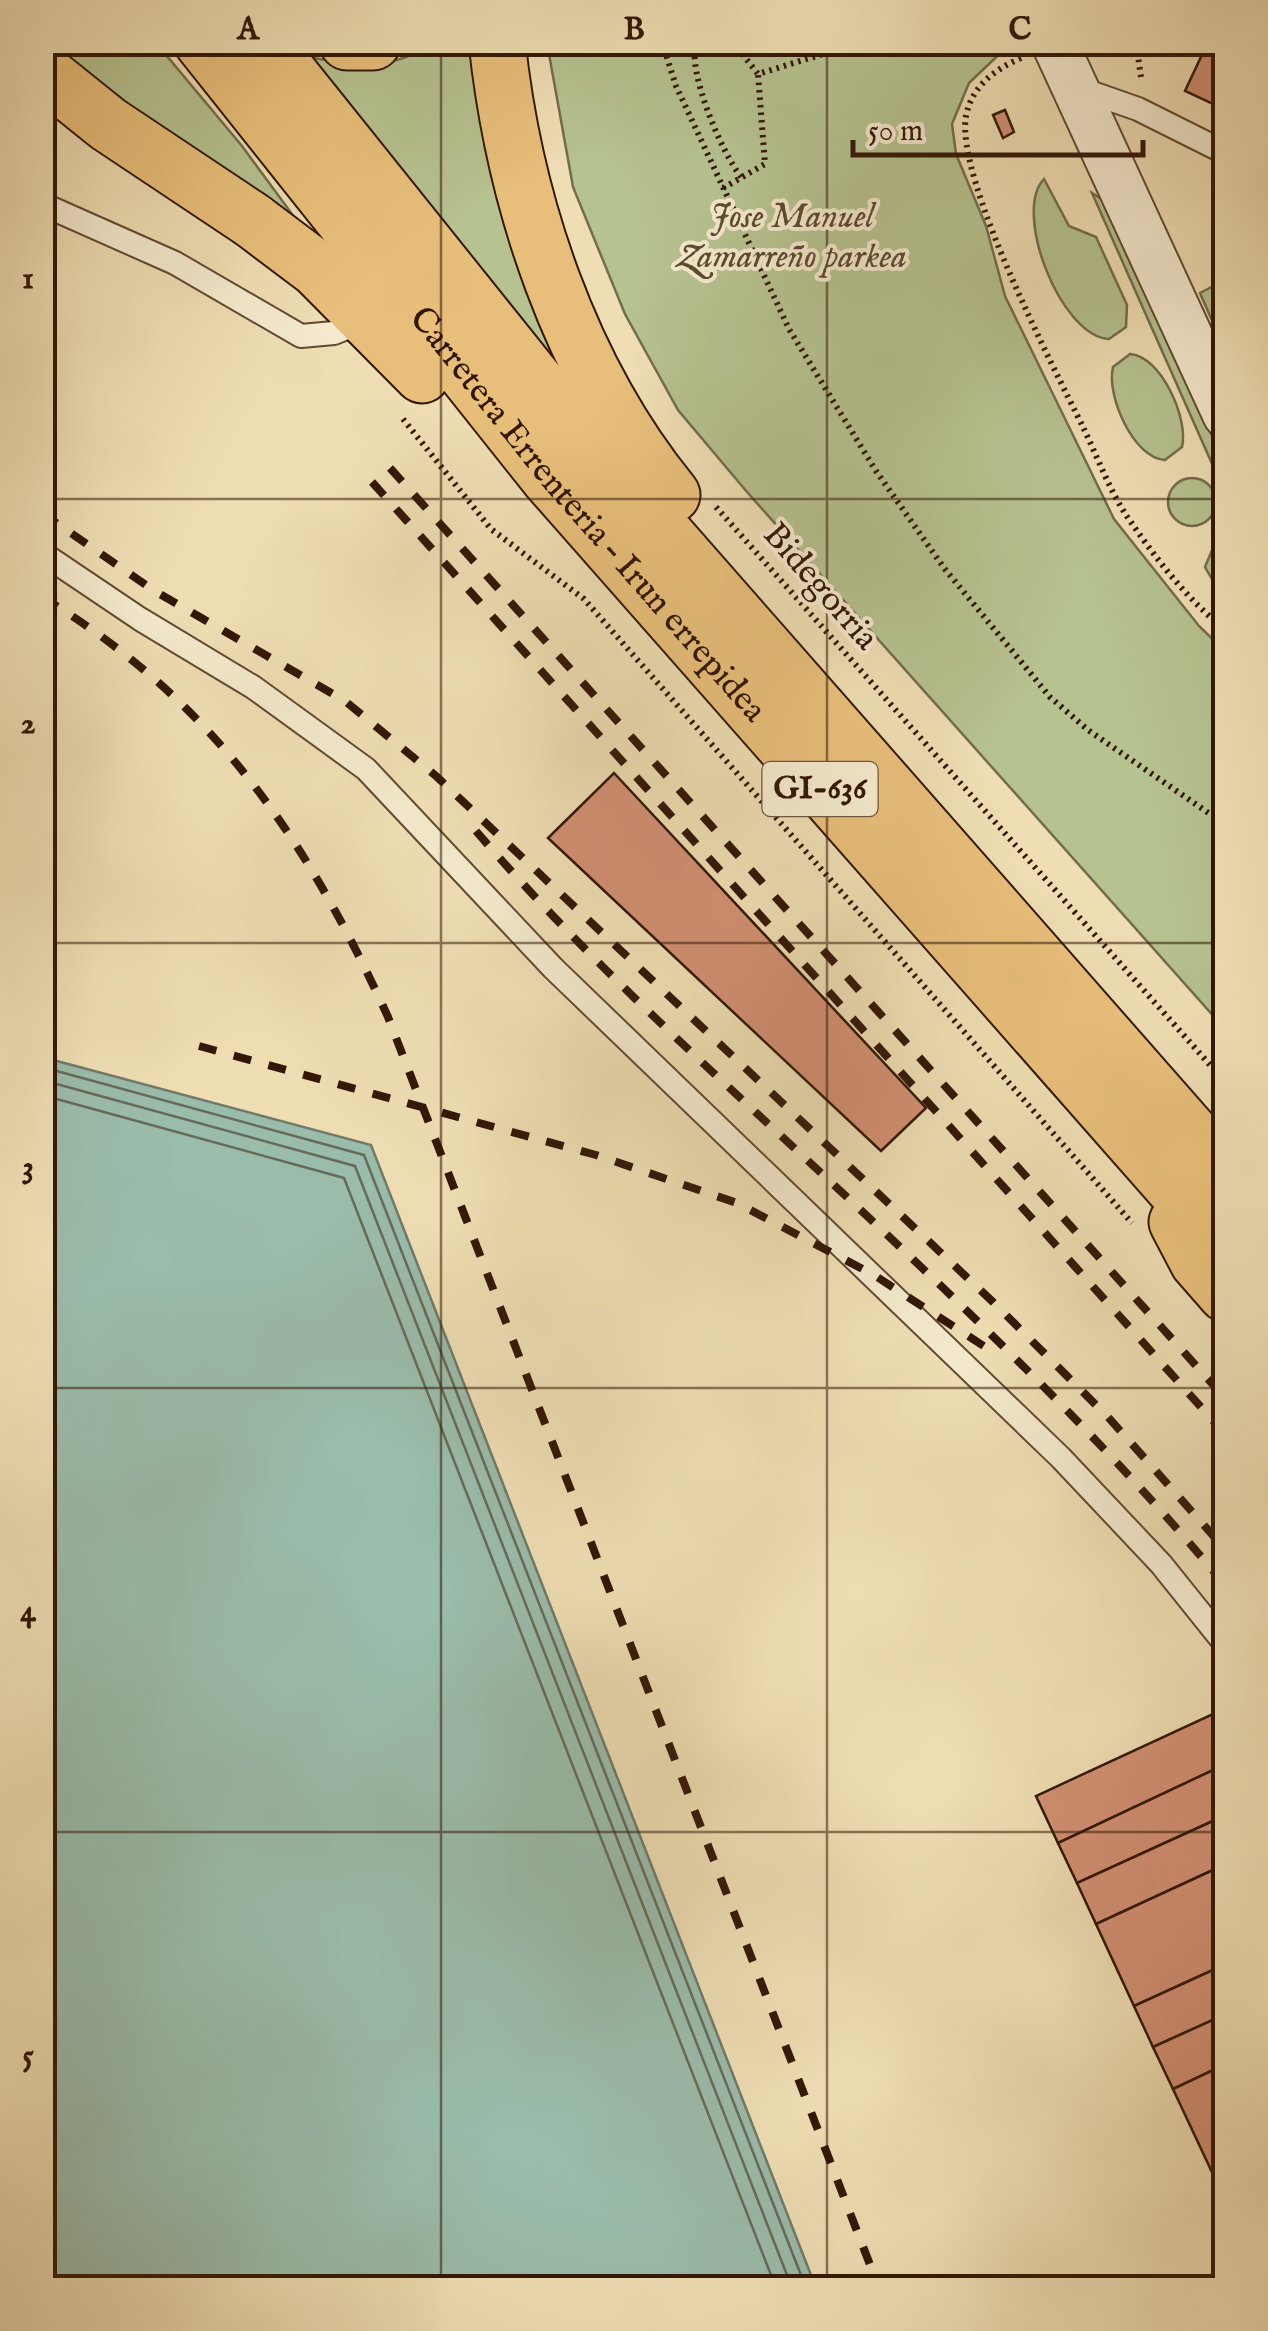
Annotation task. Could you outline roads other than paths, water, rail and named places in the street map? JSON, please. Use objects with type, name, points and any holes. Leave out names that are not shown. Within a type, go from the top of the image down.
[{"type":"main road","name":"Carretera Errenteria – Irun errepidea","points":[[202,42],[548,477],[1147,1161],[1226,1246]]},
{"type":"main road","name":"Carretera Errenteria – Irun errepidea","points":[[264,42],[462,294],[740,619],[1226,1173]]},
{"type":"main road","points":[[347,42],[373,42]]},
{"type":"main road","points":[[497,42],[512,139],[531,217],[575,334],[615,414],[706,536],[740,619]]},
{"type":"main road","points":[[42,71],[108,124],[317,268],[370,318],[467,422],[548,477]]},
{"type":"main road","points":[[1147,1161],[1198,1262],[1226,1294]]},
{"type":"street","points":[[1055,44],[1226,415]]},
{"type":"lane","points":[[1075,87],[1138,109],[1226,152]]},
{"type":"lane","points":[[42,204],[175,263],[301,336],[334,333],[370,318]]},
{"type":"lane","points":[[42,553],[140,619],[253,687],[366,769],[554,968],[1060,1458],[1161,1564],[1226,1645]]},
{"type":"water","points":[[42,1057],[371,1145],[816,2288],[43,2288]]},
{"type":"railway","points":[[390,468],[1226,1399]]},
{"type":"railway","points":[[372,482],[1226,1435]]},
{"type":"railway","points":[[42,513],[153,590],[345,701],[436,776],[993,1302],[1108,1417],[1226,1550]]},
{"type":"railway","points":[[42,597],[157,681],[206,729],[288,833],[357,952],[388,1017],[879,2288]]},
{"type":"railway","points":[[476,831],[636,999],[1022,1365],[1127,1473],[1226,1586]]},
{"type":"railway","points":[[199,1046],[596,1155],[737,1203],[874,1275],[996,1354]]},
{"type":"park label","name":"Jose Manuel Zamarreño parkea","points":[[792,237]]}]
